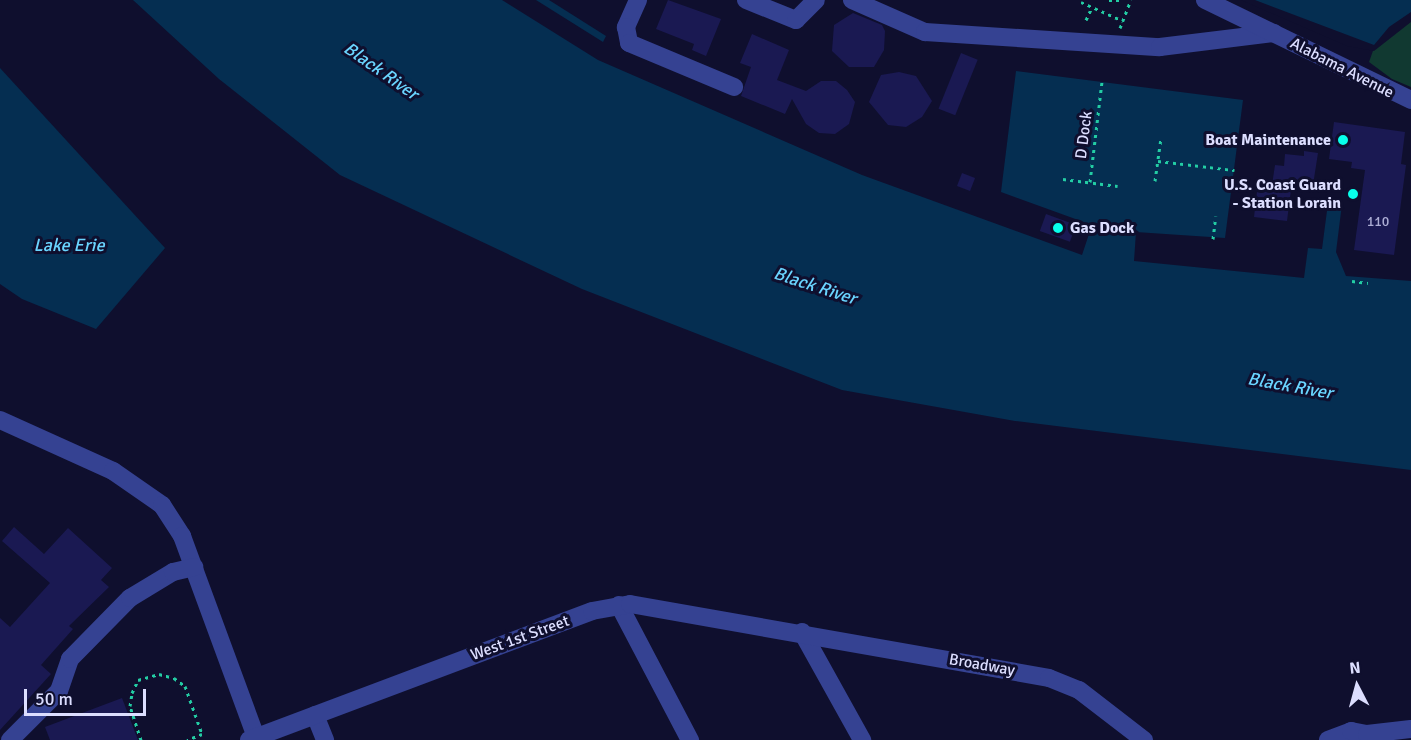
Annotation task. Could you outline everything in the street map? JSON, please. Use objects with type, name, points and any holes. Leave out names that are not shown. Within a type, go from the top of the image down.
[{"type":"street","points":[[638,0],[626,27],[629,43],[734,87]]},
{"type":"street","points":[[746,0],[796,20],[816,0]]},
{"type":"street","points":[[852,0],[925,32],[1160,46],[1274,33]]},
{"type":"street","name":"Alabama Avenue","points":[[1204,0],[1411,100]]},
{"type":"street","points":[[0,420],[113,471],[152,495],[172,517],[194,567],[252,739]]},
{"type":"street","points":[[10,740],[59,691],[70,659],[130,598],[173,572],[194,567]]},
{"type":"street","points":[[619,605],[690,740]]},
{"type":"street","name":"West 1st Street","points":[[252,739],[592,611],[619,605],[662,608],[802,632]]},
{"type":"street","points":[[802,632],[862,740]]},
{"type":"street","name":"Broadway","points":[[802,632],[1049,678],[1079,690],[1144,740]]},
{"type":"street","points":[[315,715],[325,740]]},
{"type":"street","points":[[1328,740],[1351,731],[1364,737],[1411,729]]},
{"type":"path","points":[[1109,0],[1119,0]]},
{"type":"path","points":[[1114,43],[1131,0]]},
{"type":"path","points":[[1081,2],[1123,21]]},
{"type":"path","points":[[1086,20],[1092,7]]},
{"type":"path","name":"D Dock","points":[[1090,182],[1102,82]]},
{"type":"path","points":[[1155,181],[1161,138]]},
{"type":"path","points":[[1158,161],[1234,170]]},
{"type":"path","points":[[1063,179],[1118,186]]},
{"type":"path","points":[[1213,239],[1216,216]]},
{"type":"path","points":[[1353,281],[1368,283]]},
{"type":"path","points":[[141,740],[130,700],[138,680],[159,674],[174,678],[185,686],[202,734],[187,740]]},
{"type":"green space","points":[[1411,19],[1411,87],[1392,79],[1369,62],[1374,48]]},
{"type":"water","name":"Black River","points":[[133,0],[502,0],[598,60],[862,175],[1082,255],[1092,225],[1001,192],[1016,71],[1243,100],[1225,238],[1136,232],[1134,261],[1304,278],[1308,248],[1322,249],[1328,203],[1342,204],[1336,252],[1346,276],[1411,281],[1411,470],[1015,421],[842,390],[582,289],[340,175],[219,79]]},
{"type":"water","points":[[536,0],[549,0],[606,36],[603,42]]},
{"type":"water","points":[[1244,0],[1411,0],[1411,19],[1374,48]]},
{"type":"water","name":"Lake Erie","points":[[0,68],[165,248],[96,329],[22,299],[0,284]]},
{"type":"pier","points":[[1241,0],[1255,0],[1374,45],[1389,27],[1411,12],[1411,22],[1374,51],[1347,46]]},
{"type":"building","points":[[668,0],[721,19],[706,56],[692,50],[694,44],[656,29]]},
{"type":"building","points":[[853,13],[882,25],[885,31],[884,50],[874,67],[849,67],[832,51],[834,25]]},
{"type":"building","points":[[752,34],[789,50],[777,80],[806,91],[821,81],[836,81],[847,90],[855,102],[849,124],[835,134],[819,133],[806,124],[792,99],[785,114],[741,96],[751,67],[740,63]]},
{"type":"building","points":[[961,53],[978,60],[955,115],[939,109]]},
{"type":"building","points":[[899,72],[916,76],[932,101],[922,117],[906,127],[888,125],[869,102],[881,75]]},
{"type":"building","points":[[1334,122],[1405,132],[1401,164],[1406,165],[1394,255],[1354,250],[1365,170],[1351,168],[1352,162],[1329,159]]},
{"type":"building","points":[[1304,151],[1318,153],[1313,185],[1292,182],[1287,221],[1254,217],[1258,183],[1272,185],[1275,165],[1284,166],[1285,154],[1304,156]]},
{"type":"building","points":[[962,173],[975,178],[970,191],[957,186]]},
{"type":"building","name":"Gas Dock","points":[[1046,214],[1076,225],[1070,242],[1040,231]]},
{"type":"building","points":[[14,527],[44,554],[68,528],[112,568],[101,580],[109,587],[69,626],[73,629],[41,665],[51,674],[0,730],[0,618],[10,627],[50,583],[2,541]]},
{"type":"building","points":[[122,698],[138,740],[50,740],[45,727]]},
{"type":"place","name":"Boat Maintenance","points":[[1343,140]]},
{"type":"place","name":"U.S. Coast Guard - Station Lorain","points":[[1353,194]]},
{"type":"place","name":"Gas Dock","points":[[1058,228]]}]
